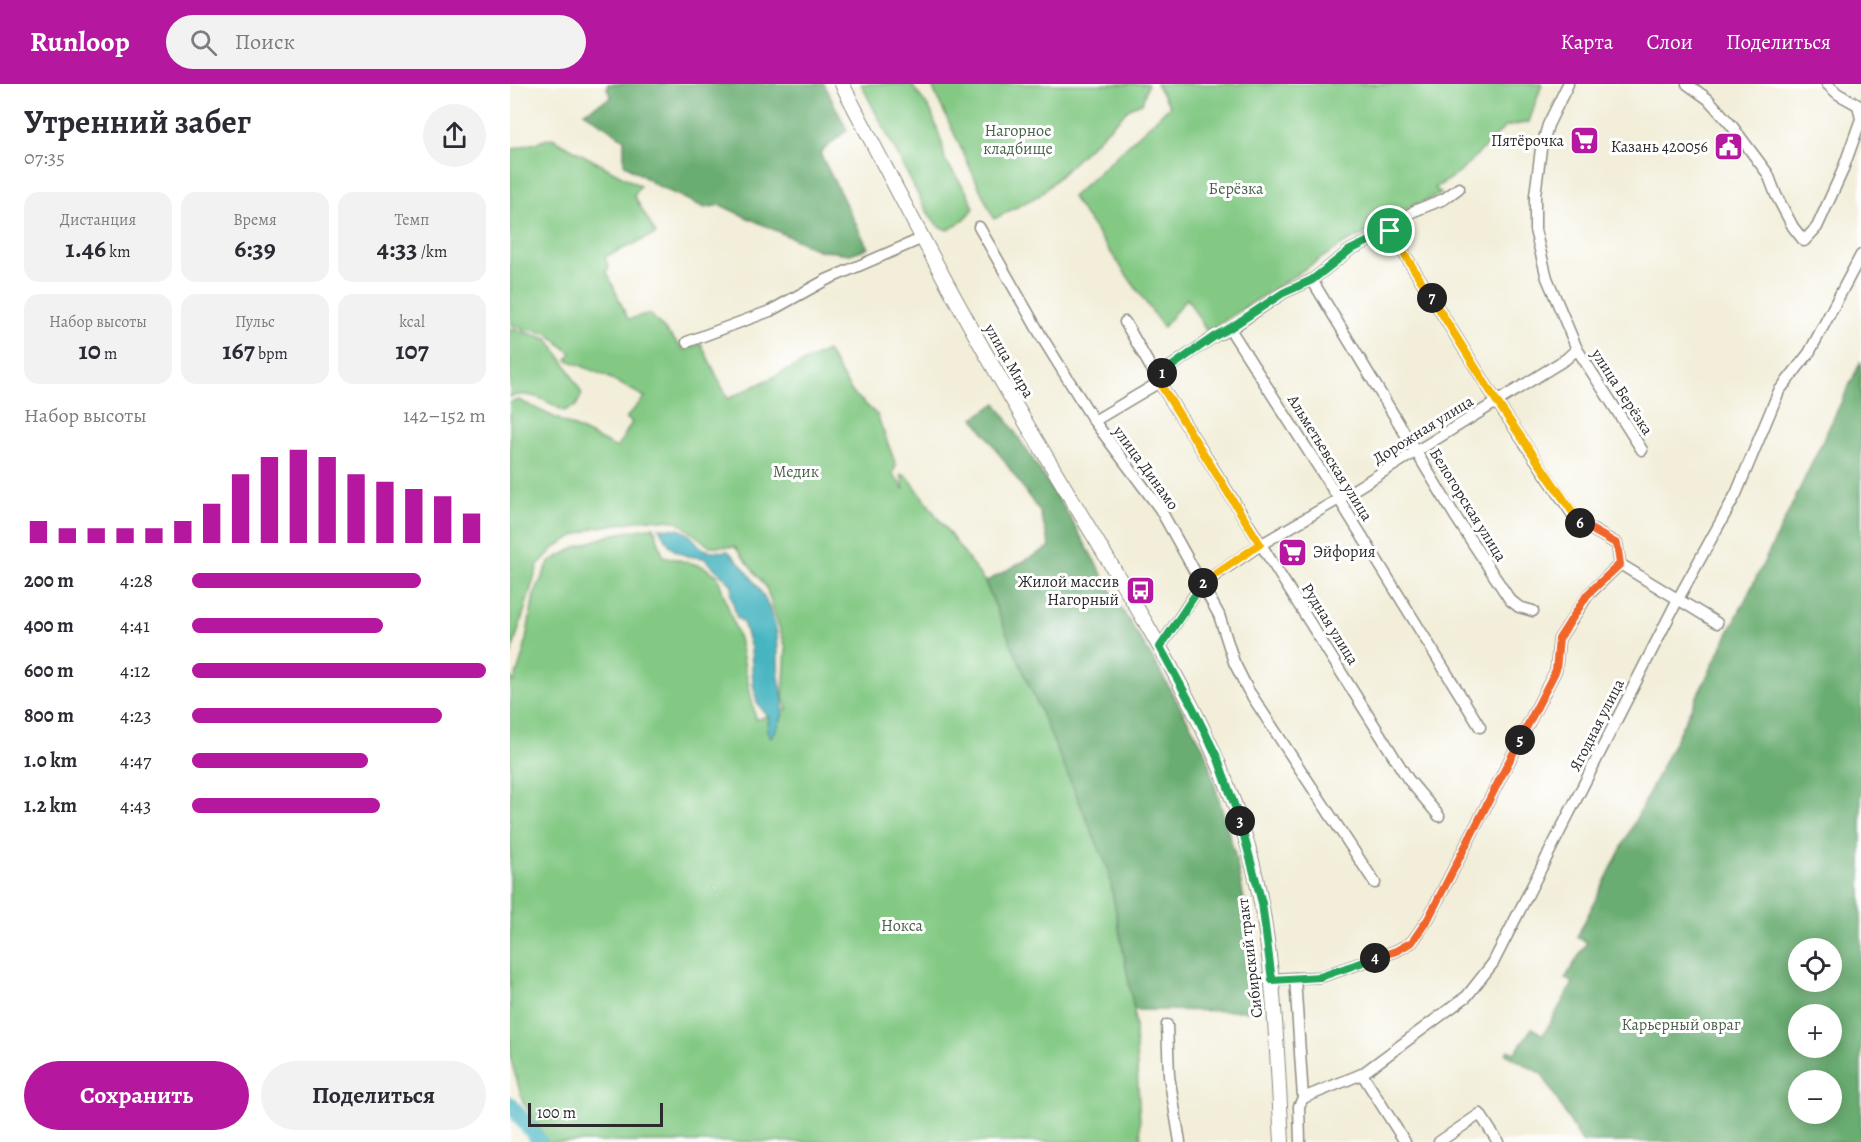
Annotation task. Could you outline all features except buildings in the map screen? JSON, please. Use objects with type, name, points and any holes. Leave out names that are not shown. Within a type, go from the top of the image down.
[{"type":"main road","name":"улица Мира","points":[[842,84],[995,371],[1160,647]]},
{"type":"main road","name":"Сибирский тракт","points":[[1160,647],[1218,759],[1240,820],[1262,903],[1272,980],[1282,1142]]},
{"type":"street","points":[[1568,84],[1548,125],[1540,149],[1535,195],[1535,230],[1546,278],[1576,349]]},
{"type":"street","points":[[1687,84],[1708,99],[1732,126],[1768,174],[1793,227],[1804,241],[1817,227],[1842,172],[1861,119],[1858,105],[1838,94],[1827,84]]},
{"type":"street","points":[[1094,421],[1159,382],[1160,374],[1215,336],[1283,293],[1312,280],[1350,250],[1390,231],[1414,211],[1444,199],[1459,188]]},
{"type":"street","name":"улица Динамо","points":[[979,227],[1043,339],[1094,421],[1160,509],[1219,615],[1234,662],[1248,690],[1375,883]]},
{"type":"street","points":[[1390,231],[1497,402],[1577,521],[1617,544],[1620,564]]},
{"type":"street","points":[[687,342],[770,311],[826,280],[924,238]]},
{"type":"street","name":"Ягодная улица","points":[[1303,1098],[1362,1074],[1467,996],[1494,963],[1678,599],[1737,494],[1779,391],[1809,352],[1861,255]]},
{"type":"street","name":"Белогорская улица","points":[[1312,280],[1455,516],[1510,600],[1519,607],[1533,611]]},
{"type":"street","name":"Рудная улица","points":[[1125,322],[1159,382],[1408,779],[1439,816]]},
{"type":"street","name":"Альметьевская улица","points":[[1230,328],[1340,499],[1479,727]]},
{"type":"street","name":"Дорожная улица","points":[[1160,647],[1202,584],[1260,544],[1418,452],[1566,359],[1576,349]]},
{"type":"street","name":"улица Берёзка","points":[[1576,349],[1642,450]]},
{"type":"street","points":[[1620,564],[1717,623]]},
{"type":"street","points":[[1272,980],[1320,977],[1396,951],[1412,942],[1428,919],[1556,670],[1559,639],[1587,595],[1620,564]]},
{"type":"street","points":[[1295,978],[1303,1098],[1299,1106],[1300,1142]]},
{"type":"street","points":[[1167,1024],[1169,1076],[1180,1142]]},
{"type":"street","points":[[1362,1074],[1405,1142]]},
{"type":"street","points":[[1439,1142],[1480,1114],[1498,1142]]},
{"type":"green space","points":[[608,84],[824,84],[847,130],[820,153],[868,248],[850,254],[818,250],[720,205],[705,208],[658,186],[624,164],[624,139],[584,112],[612,97],[607,89]]},
{"type":"green space","points":[[861,84],[911,84],[931,111],[945,160],[967,192],[974,208],[959,224],[947,230],[938,226],[926,210]]},
{"type":"green space","name":"Нагорное кладбище","points":[[931,84],[1148,84],[1142,103],[1131,107],[1040,195],[994,219]]},
{"type":"green space","name":"Берёзка","points":[[1156,84],[1542,84],[1529,122],[1505,127],[1460,172],[1435,188],[1441,194],[1408,208],[1382,226],[1345,243],[1207,332],[1187,298],[1163,327],[1072,197],[1170,106]]},
{"type":"green space","name":"Нокса","points":[[552,138],[640,186],[634,196],[656,234],[605,257],[609,268],[606,270],[627,317],[630,319],[649,313],[684,350],[701,344],[728,399],[827,351],[852,392],[877,415],[896,465],[893,474],[904,490],[901,474],[908,477],[985,582],[1015,652],[1018,652],[1103,838],[1134,1010],[1141,1142],[548,1142],[523,1102],[510,1057],[510,676],[514,682],[524,651],[534,595],[549,562],[576,547],[614,534],[654,527],[663,556],[702,566],[717,575],[739,639],[756,720],[787,709],[783,697],[786,648],[766,587],[735,547],[709,546],[677,521],[648,519],[594,528],[554,548],[538,565],[510,658],[510,402],[519,400],[617,448],[632,422],[626,418],[645,397],[606,376],[567,360],[571,353],[547,333],[510,324],[510,150]]},
{"type":"green space","points":[[510,328],[548,339],[582,394],[576,406],[564,411],[531,396],[510,397]]},
{"type":"green space","name":"Карьерный овраг","points":[[1861,361],[1861,1142],[1582,1142],[1542,1074],[1506,1054],[1508,1050],[1515,1053],[1532,1028],[1543,1035],[1573,983],[1565,979],[1587,942],[1577,937],[1777,536]]},
{"type":"green space","points":[[996,403],[1068,514],[1205,751],[1235,855],[1249,924],[1257,1011],[1134,1010],[1108,869],[985,582],[1050,547],[1040,512],[974,418]]},
{"type":"water","points":[[659,528],[686,532],[698,545],[708,550],[728,551],[751,577],[763,596],[776,629],[783,701],[780,721],[771,737],[767,731],[769,718],[757,703],[753,683],[751,648],[743,622],[737,618],[731,595],[732,585],[704,558],[688,556],[672,548]]},
{"type":"waterway","name":"Нокса","points":[[510,1104],[540,1142]]},
{"type":"place","name":"Пятёрочка","points":[[1585,141]]},
{"type":"place","name":"Казань 420056","points":[[1729,147]]},
{"type":"place","name":"Эйфория","points":[[1292,552]]},
{"type":"place","name":"Жилой массив Нагорный","points":[[1140,591]]},
{"type":"route","points":[[1390,231],[1497,402],[1577,521],[1617,544],[1620,564],[1587,595],[1559,639],[1556,670],[1428,919],[1412,942],[1396,951],[1320,977],[1272,980],[1262,903],[1240,820],[1218,759],[1160,647],[1202,584],[1260,544],[1159,382],[1160,374],[1283,293],[1312,280],[1350,250],[1390,231]]},
{"type":"park label","name":"Медик","points":[[796,472]]}]
